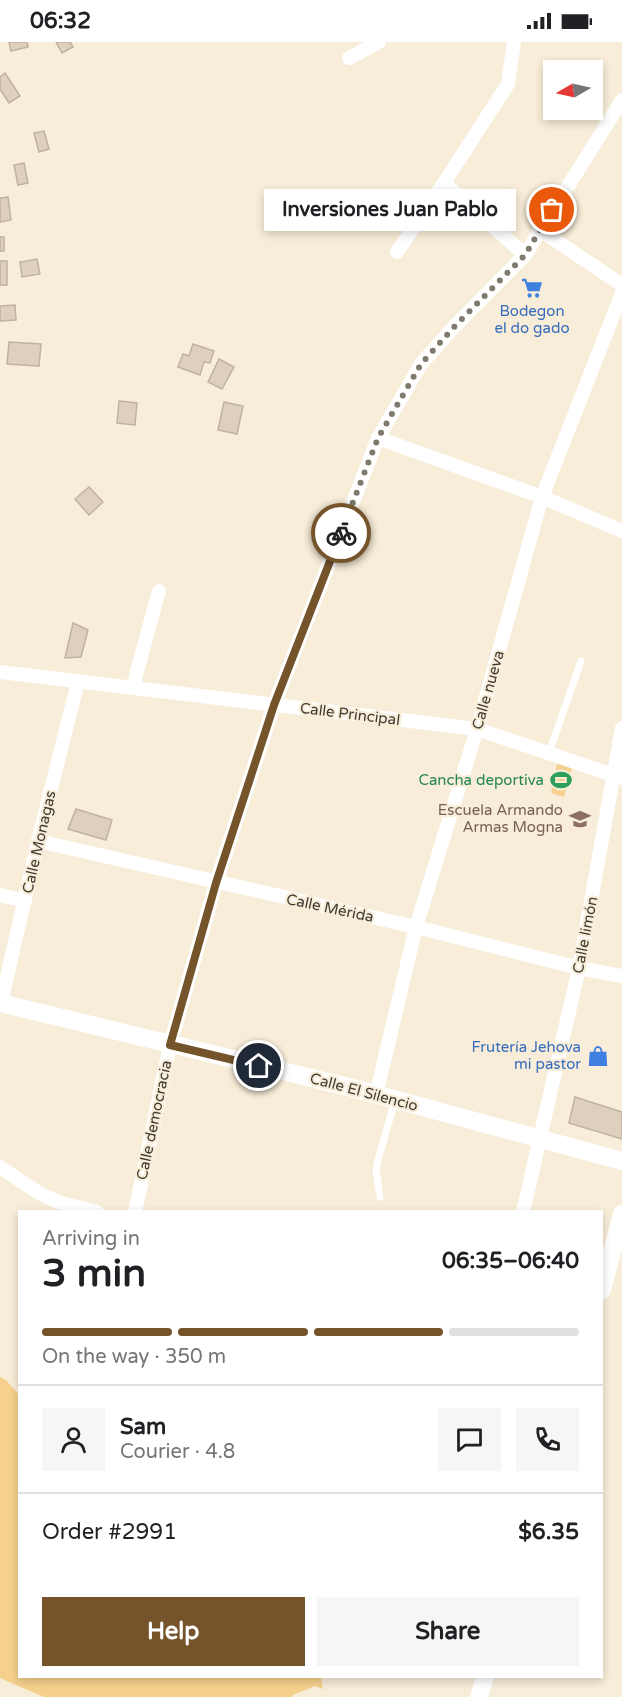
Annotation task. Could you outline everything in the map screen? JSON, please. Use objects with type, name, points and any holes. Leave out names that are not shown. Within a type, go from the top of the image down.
[{"type":"street","points":[[349,58],[378,42]]},
{"type":"street","points":[[397,252],[508,84],[514,42]]},
{"type":"street","name":"Calle democracia","points":[[135,1210],[170,1045],[216,883],[274,705],[378,438],[421,364],[525,255],[622,100]]},
{"type":"street","points":[[444,183],[525,255]]},
{"type":"street","points":[[540,230],[622,285]]},
{"type":"street","name":"Calle nueva","points":[[376,1095],[416,927],[477,729],[542,497],[622,293]]},
{"type":"street","points":[[378,438],[542,497],[622,531]]},
{"type":"street","points":[[134,688],[159,591]]},
{"type":"street","name":"Calle Principal","points":[[0,672],[477,729],[618,776]]},
{"type":"street","name":"Calle Monagas","points":[[1,1003],[38,841],[78,682]]},
{"type":"street","name":"Calle limón","points":[[523,1210],[579,968],[618,776],[622,728]]},
{"type":"street","name":"Calle Mérida","points":[[38,841],[416,927],[579,968],[622,976]]},
{"type":"street","points":[[0,895],[25,901]]},
{"type":"street","name":"Calle El Silencio","points":[[1,1003],[376,1095],[622,1161]]},
{"type":"street","points":[[0,1167],[39,1193],[58,1202],[89,1210]]},
{"type":"street","points":[[603,1286],[622,1214]]},
{"type":"street","points":[[479,1697],[485,1678]]},
{"type":"lane","points":[[549,753],[582,661]]},
{"type":"lane","points":[[381,1197],[376,1171],[395,1101]]},
{"type":"shaded area","name":"Cancha deportiva","points":[[557,764],[572,767],[564,797],[551,793]]},
{"type":"shaded area","points":[[0,1377],[6,1380],[18,1394],[18,1678],[321,1678],[323,1689],[315,1686],[292,1697],[44,1697],[0,1678]]},
{"type":"building","points":[[9,42],[27,42],[28,47],[11,51]]},
{"type":"building","points":[[56,42],[70,42],[73,47],[62,53]]},
{"type":"building","points":[[5,73],[20,96],[9,103],[0,89],[0,77]]},
{"type":"building","points":[[44,131],[49,149],[39,152],[34,133]]},
{"type":"building","points":[[24,163],[28,183],[18,185],[14,165]]},
{"type":"building","points":[[8,197],[11,220],[0,222],[0,198]]},
{"type":"building","points":[[0,237],[4,237],[4,251],[0,251]]},
{"type":"building","points":[[37,259],[40,274],[22,277],[20,262]]},
{"type":"building","points":[[0,261],[7,261],[7,285],[0,285]]},
{"type":"building","points":[[15,305],[16,320],[0,321],[0,306]]},
{"type":"building","points":[[9,342],[41,344],[39,366],[7,364]]},
{"type":"building","points":[[193,344],[214,351],[210,363],[204,362],[200,375],[178,367],[183,354],[189,356]]},
{"type":"building","points":[[219,359],[234,367],[222,389],[208,382]]},
{"type":"building","points":[[119,401],[137,403],[135,425],[117,423]]},
{"type":"building","points":[[224,402],[243,406],[237,434],[218,430]]},
{"type":"building","points":[[89,487],[103,502],[89,515],[75,499]]},
{"type":"building","points":[[73,623],[88,630],[81,657],[65,658]]},
{"type":"building","points":[[76,809],[112,820],[106,840],[68,829]]},
{"type":"building","points":[[575,1097],[622,1112],[622,1139],[569,1123]]},
{"type":"way so far","points":[[341,533],[378,438],[421,364],[525,255],[552,210]]},
{"type":"place","name":"Inversiones Juan Pablo","points":[[552,210]]},
{"type":"place","name":"Bodegon el do gado","points":[[532,288]]},
{"type":"place","name":"Cancha deportiva","points":[[561,780]]},
{"type":"place","name":"Escuela Armando Armas Mogna","points":[[580,819]]},
{"type":"place","name":"Frutería Jehova mi pastor","points":[[598,1056]]},
{"type":"route","points":[[259,1066],[170,1045],[216,883],[274,705],[341,533]]}]
